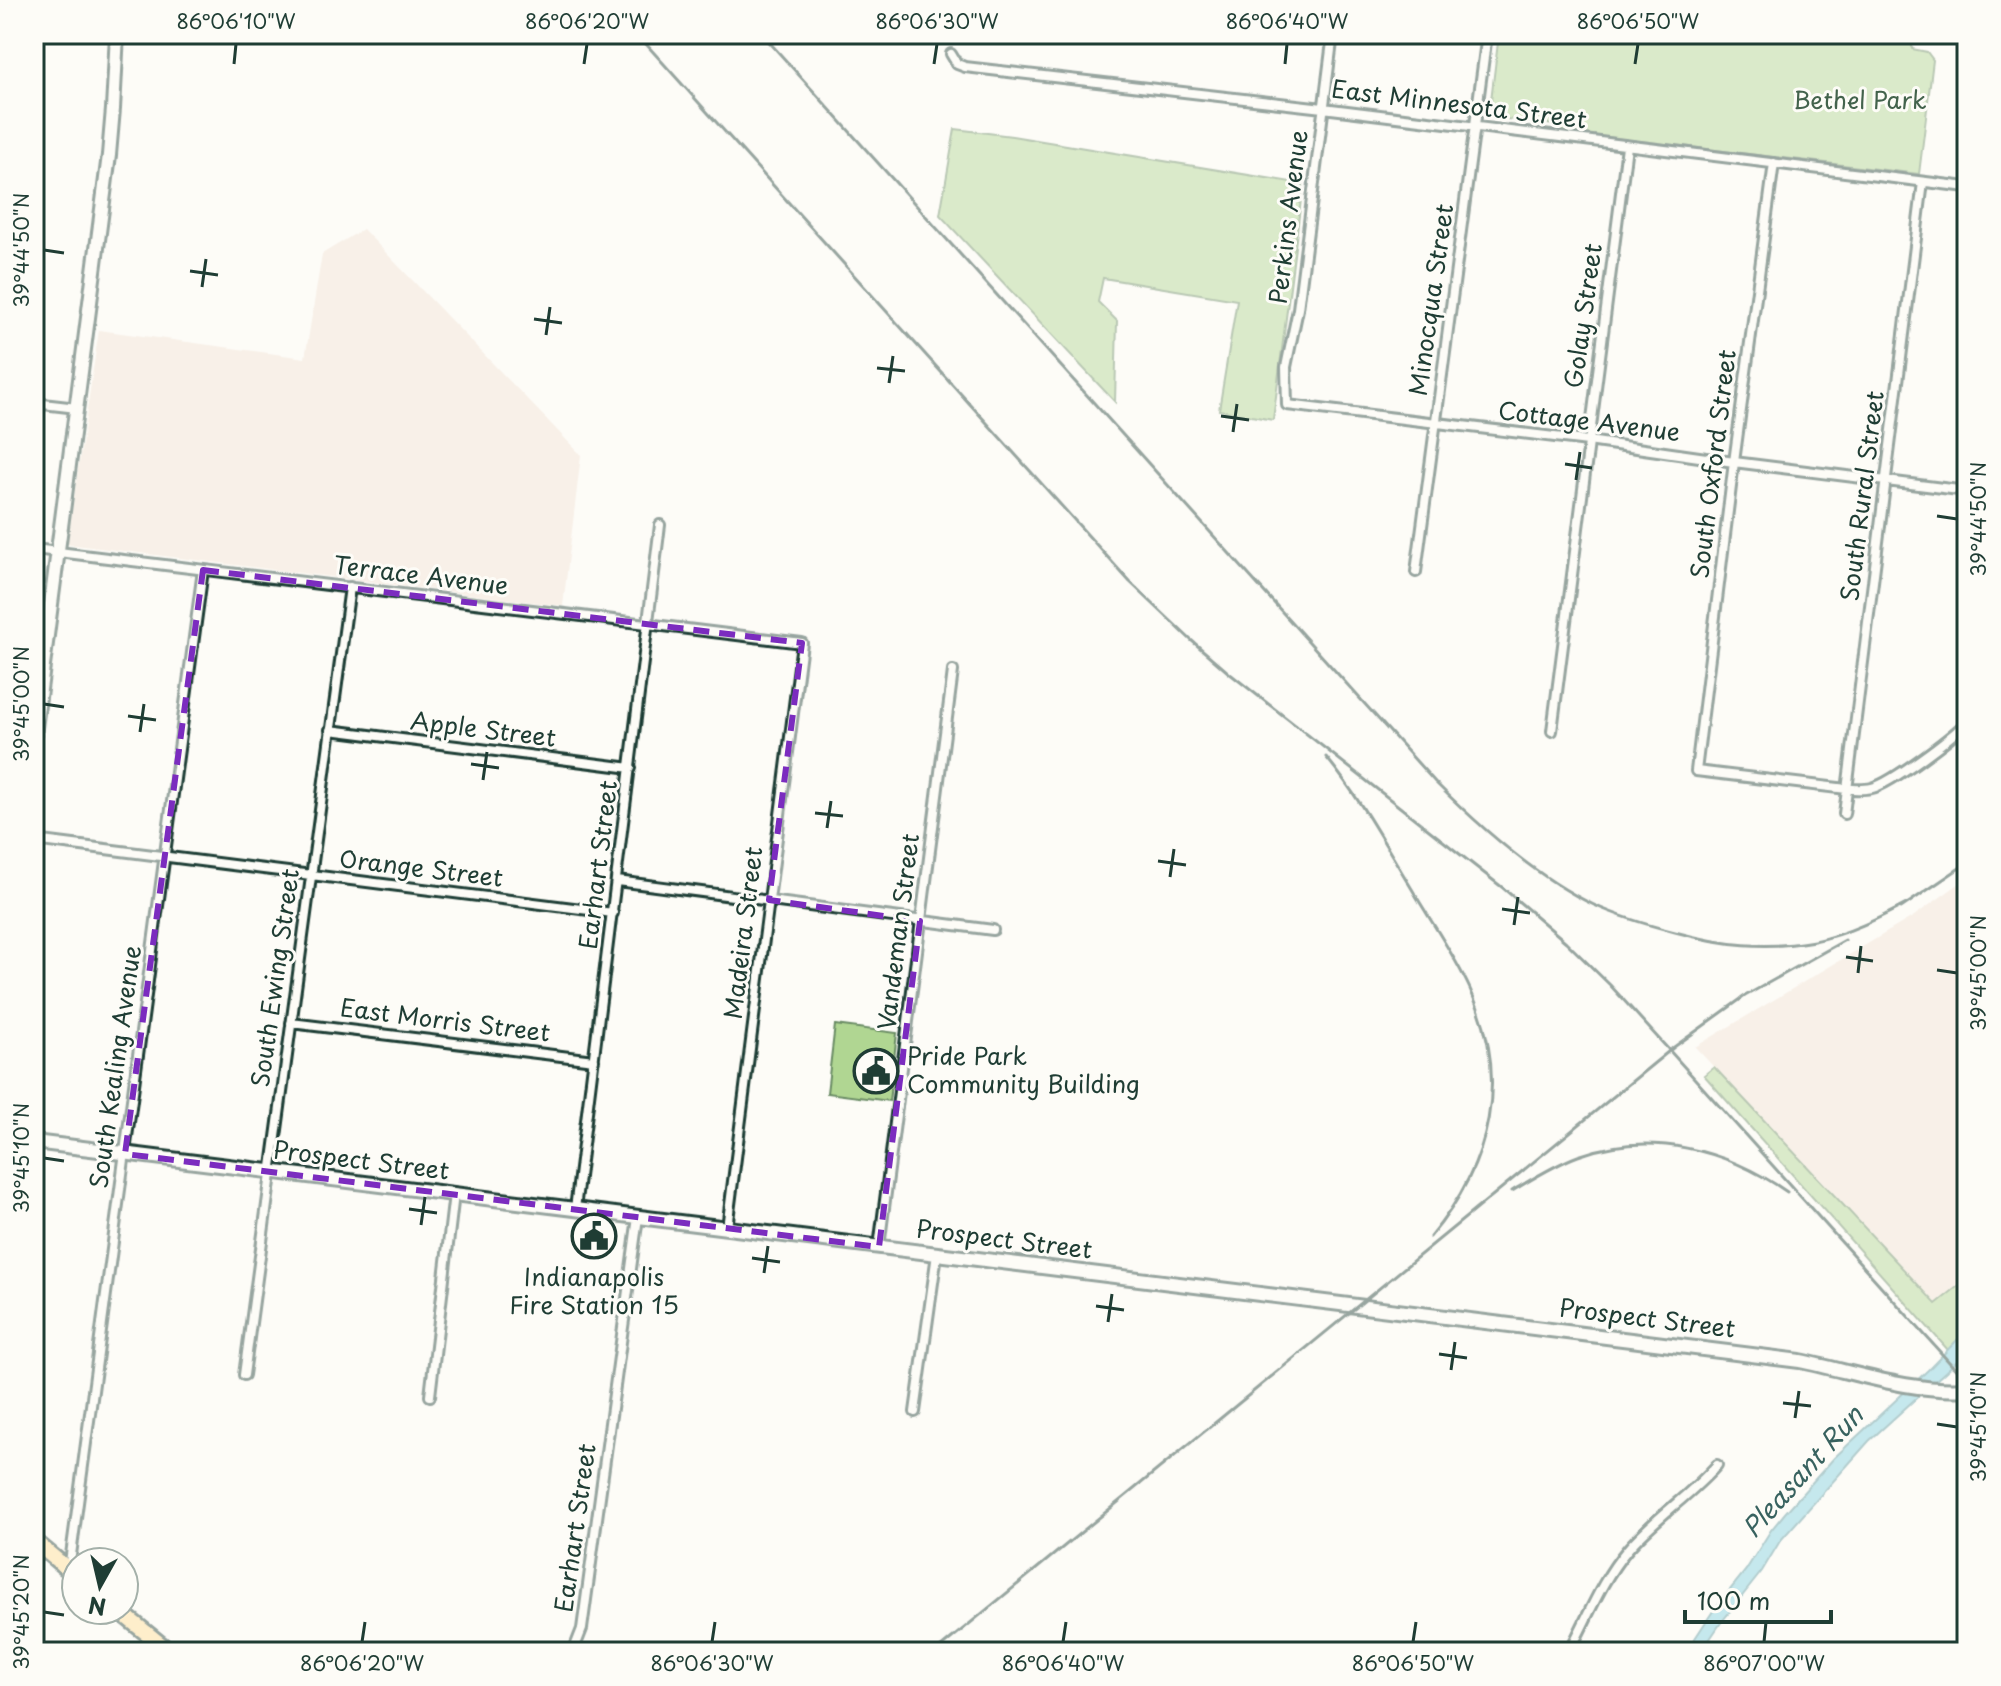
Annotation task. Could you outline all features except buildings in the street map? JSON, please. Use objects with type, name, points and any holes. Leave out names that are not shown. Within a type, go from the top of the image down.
[{"type":"main road","points":[[34,736],[112,132],[117,34]]},
{"type":"main road","name":"Prospect Street","points":[[34,1142],[1800,1361],[1910,1385],[1967,1389]]},
{"type":"main road","points":[[34,1541],[60,1562]]},
{"type":"main road","points":[[138,1626],[170,1652]]},
{"type":"street","name":"Perkins Avenue","points":[[1287,405],[1286,367],[1298,309],[1333,34]]},
{"type":"street","name":"Minocqua Street","points":[[1416,572],[1487,34]]},
{"type":"street","name":"East Minnesota Street","points":[[951,54],[957,64],[965,67],[1967,187]]},
{"type":"street","name":"Golay Street","points":[[1552,731],[1627,146]]},
{"type":"street","name":"South Oxford Street","points":[[1774,163],[1696,771],[1847,789]]},
{"type":"street","name":"South Rural Street","points":[[1844,814],[1923,182]]},
{"type":"street","points":[[34,403],[77,408]]},
{"type":"street","name":"Cottage Avenue","points":[[1287,405],[1967,491]]},
{"type":"street","name":"Earhart Street","points":[[575,1209],[660,525]]},
{"type":"street","name":"Terrace Avenue","points":[[34,549],[802,643]]},
{"type":"street","name":"South Kealing Avenue","points":[[76,1546],[203,570]]},
{"type":"street","name":"South Ewing Street","points":[[244,1375],[350,587]]},
{"type":"street","name":"Madeira Street","points":[[727,1228],[802,643]]},
{"type":"street","name":"Vandeman Street","points":[[879,1247],[953,671]]},
{"type":"street","points":[[1847,789],[1869,789],[1883,785],[1967,722]]},
{"type":"street","name":"Apple Street","points":[[330,730],[631,768]]},
{"type":"street","name":"Orange Street","points":[[34,840],[613,913]]},
{"type":"street","points":[[617,881],[993,930]]},
{"type":"street","name":"East Morris Street","points":[[291,1023],[594,1060]]},
{"type":"street","points":[[430,1396],[454,1194]]},
{"type":"street","name":"Earhart Street","points":[[573,1652],[582,1629],[638,1217]]},
{"type":"street","points":[[915,1412],[937,1254]]},
{"type":"street","points":[[1569,1652],[1595,1596],[1621,1557],[1650,1525],[1705,1479],[1717,1465]]},
{"type":"highlighted area","points":[[203,570],[802,643],[769,900],[920,921],[879,1247],[125,1154]]},
{"type":"shaded area","points":[[363,229],[581,455],[563,606],[67,544],[99,330],[305,358],[322,254]]},
{"type":"shaded area","points":[[1967,878],[1967,1279],[1936,1304],[1695,1047],[1914,916]]},
{"type":"green space","name":"Bethel Park","points":[[1499,34],[1913,34],[1912,49],[1927,52],[1933,60],[1919,174],[1555,131],[1555,125],[1489,117]]},
{"type":"green space","points":[[955,129],[1303,184],[1273,420],[1219,410],[1237,300],[1103,278],[1098,302],[1117,321],[1115,402],[940,215]]},
{"type":"green space","points":[[835,1025],[897,1033],[889,1101],[827,1093]]},
{"type":"green space","points":[[1714,1067],[1936,1304],[1967,1279],[1967,1330],[1948,1350],[1704,1075]]},
{"type":"water","name":"Pleasant Run","points":[[1967,1330],[1967,1352],[1869,1441],[1780,1541],[1762,1571],[1701,1652],[1686,1652],[1785,1513],[1834,1458]]},
{"type":"railway","points":[[637,34],[1130,582],[1229,673],[1503,888],[1566,942],[1610,985],[1967,1382]]},
{"type":"railway","points":[[762,34],[1435,782],[1530,866],[1573,894],[1614,913],[1692,936],[1744,945],[1796,944],[1827,938],[1864,925],[1910,902]]},
{"type":"railway","points":[[1326,757],[1361,805],[1450,951],[1483,1022],[1490,1055],[1488,1119],[1468,1180],[1430,1237]]},
{"type":"railway","points":[[1901,908],[1967,863]]},
{"type":"railway","points":[[935,1652],[1674,1047],[1745,996],[1845,940]]},
{"type":"railway","points":[[1512,1191],[1578,1156],[1605,1148],[1660,1145],[1713,1155],[1739,1165],[1787,1192]]},
{"type":"place","name":"Pride Park Community Building","points":[[876,1071]]},
{"type":"place","name":"Indianapolis Fire Station 15","points":[[594,1236]]}]
